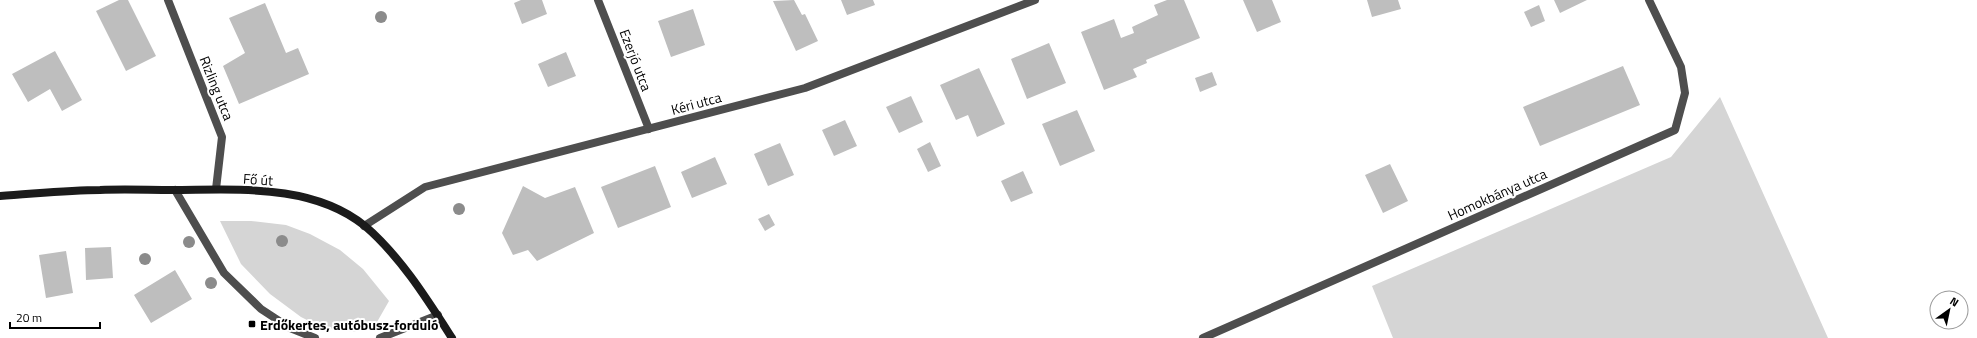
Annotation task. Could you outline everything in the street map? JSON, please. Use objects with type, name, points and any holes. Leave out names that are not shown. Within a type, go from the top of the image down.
[{"type":"main road","name":"Fő út","points":[[0,196],[99,190],[216,190],[270,192],[310,198],[341,211],[364,226],[399,264],[438,315],[452,338]]},
{"type":"street","name":"Rizling utca","points":[[168,0],[222,137],[216,190]]},
{"type":"street","name":"Ezerjó utca","points":[[598,0],[649,129]]},
{"type":"street","name":"Kéri utca","points":[[364,226],[425,187],[805,88],[1035,0]]},
{"type":"street","name":"Homokbánya utca","points":[[1203,338],[1675,130],[1685,93],[1681,67],[1649,0]]},
{"type":"street","points":[[175,190],[224,273],[261,309],[290,328],[315,338]]},
{"type":"street","points":[[380,338],[438,315]]},
{"type":"shaded area","points":[[1720,97],[1828,338],[1393,338],[1372,286],[1671,157]]},
{"type":"shaded area","points":[[220,221],[251,221],[286,225],[310,234],[340,250],[363,269],[389,301],[377,322],[355,332],[321,327],[301,317],[270,294],[241,264]]},
{"type":"building","points":[[119,0],[128,0],[156,56],[126,71],[96,11]]},
{"type":"building","points":[[521,0],[542,0],[547,14],[522,24],[514,3]]},
{"type":"building","points":[[794,0],[802,15],[805,14],[818,41],[796,51],[773,1]]},
{"type":"building","points":[[841,0],[873,0],[875,5],[847,15]]},
{"type":"building","points":[[1167,0],[1184,0],[1200,38],[1146,60],[1147,63],[1133,69],[1137,77],[1104,90],[1081,32],[1114,19],[1121,38],[1134,33],[1132,27],[1158,15],[1154,5]]},
{"type":"building","points":[[1243,0],[1272,0],[1281,22],[1257,32]]},
{"type":"building","points":[[1367,0],[1398,0],[1401,9],[1372,17]]},
{"type":"building","points":[[1554,0],[1587,0],[1560,13]]},
{"type":"building","points":[[265,3],[286,53],[298,48],[309,74],[239,104],[223,66],[245,53],[229,18]]},
{"type":"building","points":[[1539,5],[1545,21],[1531,27],[1524,12]]},
{"type":"building","points":[[693,9],[705,45],[671,57],[658,21]]},
{"type":"building","points":[[1049,43],[1066,83],[1027,99],[1011,59]]},
{"type":"building","points":[[55,51],[82,100],[62,111],[50,89],[28,102],[12,74]]},
{"type":"building","points":[[566,52],[576,76],[548,87],[538,64]]},
{"type":"building","points":[[1623,66],[1640,105],[1540,146],[1523,107]]},
{"type":"building","points":[[979,68],[1005,124],[977,137],[968,115],[956,120],[940,85]]},
{"type":"building","points":[[1212,72],[1217,85],[1200,92],[1195,78]]},
{"type":"building","points":[[911,96],[923,122],[899,133],[886,107]]},
{"type":"building","points":[[1077,110],[1095,151],[1060,166],[1042,124]]},
{"type":"building","points":[[845,120],[857,146],[834,156],[822,130]]},
{"type":"building","points":[[930,142],[941,166],[928,172],[917,149]]},
{"type":"building","points":[[780,143],[794,175],[768,186],[754,154]]},
{"type":"building","points":[[715,157],[727,184],[692,198],[681,172]]},
{"type":"building","points":[[1390,164],[1408,201],[1383,213],[1365,175]]},
{"type":"building","points":[[655,166],[671,207],[618,228],[601,187]]},
{"type":"building","points":[[1023,171],[1033,193],[1011,202],[1001,181]]},
{"type":"building","points":[[523,186],[545,198],[575,187],[594,233],[537,261],[528,250],[513,255],[502,233]]},
{"type":"building","points":[[769,214],[775,225],[765,231],[758,219]]},
{"type":"building","points":[[111,247],[113,278],[86,280],[85,248]]},
{"type":"building","points":[[66,251],[73,293],[46,298],[39,255]]},
{"type":"building","points":[[175,270],[192,299],[151,323],[134,295]]},
{"type":"place","name":"Erdőkertes, autóbusz-forduló","points":[[252,324]]}]
